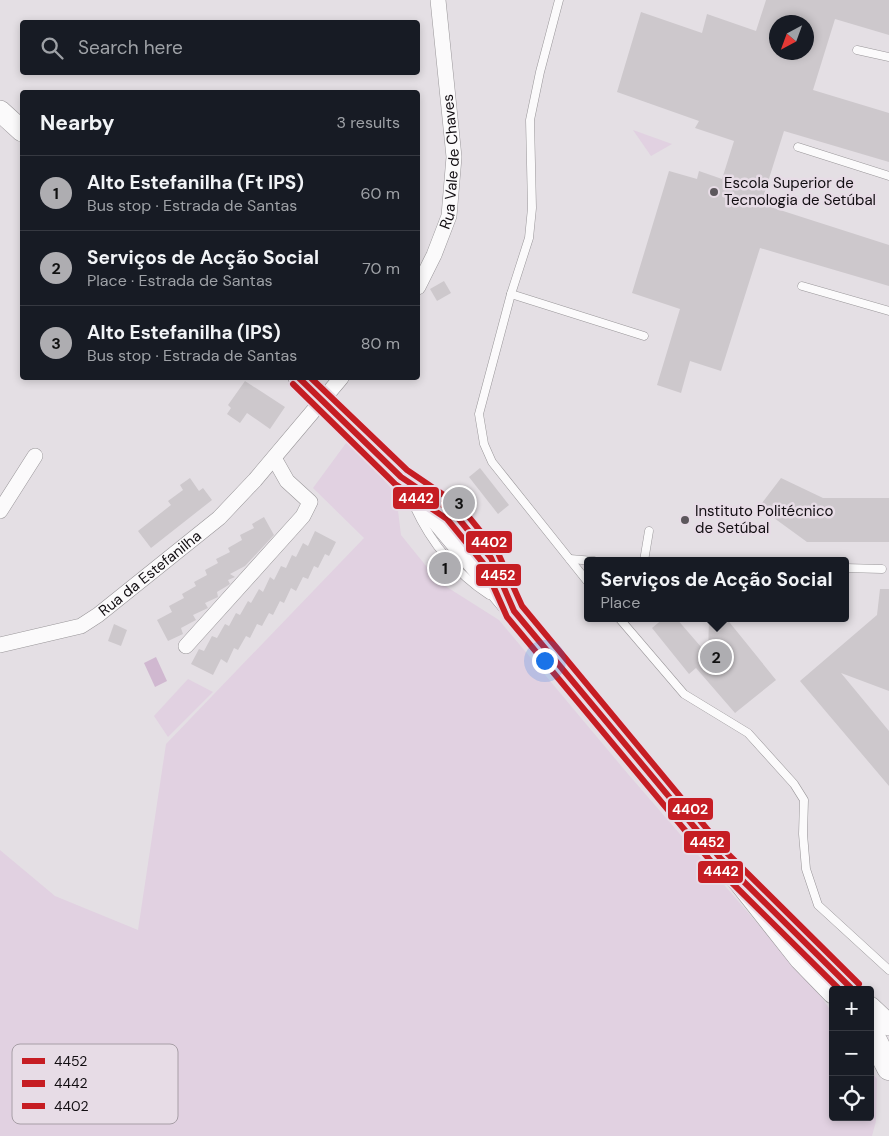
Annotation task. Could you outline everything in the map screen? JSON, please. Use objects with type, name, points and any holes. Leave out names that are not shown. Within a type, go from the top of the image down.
[{"type":"main road","points":[[0,110],[20,129]]},
{"type":"main road","points":[[301,380],[324,399],[401,477],[721,859],[800,959],[829,989]]},
{"type":"main road","points":[[721,859],[849,986]]},
{"type":"main road","points":[[874,1010],[889,1025]]},
{"type":"main road","points":[[874,1035],[889,1049]]},
{"type":"main road","points":[[874,1039],[889,1068]]},
{"type":"street","name":"Rua Vale de Chaves","points":[[420,283],[434,255],[449,216],[454,157],[438,0]]},
{"type":"street","points":[[324,399],[339,380]]},
{"type":"street","name":"Rua da Estefanilha","points":[[0,645],[81,626],[98,615],[219,518],[274,458],[324,399]]},
{"type":"street","points":[[0,511],[35,456]]},
{"type":"street","points":[[186,646],[303,516],[310,502],[287,481],[274,458]]},
{"type":"lane","points":[[559,0],[540,72],[530,120],[532,208],[530,238],[511,294],[479,414],[484,444],[492,462],[584,577]]},
{"type":"lane","points":[[857,50],[889,57]]},
{"type":"lane","points":[[798,147],[889,176]]},
{"type":"lane","points":[[802,286],[889,310]]},
{"type":"lane","points":[[511,294],[644,336]]},
{"type":"lane","points":[[645,557],[649,531]]},
{"type":"lane","points":[[570,559],[584,560]]},
{"type":"lane","points":[[849,568],[882,569]]},
{"type":"lane","points":[[622,622],[684,694],[748,733],[794,784],[804,800],[803,834],[806,869],[818,904],[889,970]]},
{"type":"shaded area","points":[[633,130],[672,144],[651,156]]},
{"type":"shaded area","points":[[349,439],[396,494],[401,535],[439,582],[499,620],[628,774],[822,998],[829,1008],[829,1121],[874,1121],[874,1075],[877,1079],[876,1121],[872,1136],[0,1136],[0,850],[55,896],[138,930],[166,744],[364,538],[313,488]]},
{"type":"shaded area","points":[[156,657],[167,681],[155,687],[144,663]]},
{"type":"shaded area","points":[[188,679],[213,692],[168,737],[154,716]]},
{"type":"building","name":"Escola Superior de Tecnologia de Setúbal","points":[[766,0],[889,0],[889,35],[835,19],[813,90],[889,113],[889,162],[784,131],[761,204],[889,245],[889,286],[760,248],[721,371],[690,361],[681,393],[657,385],[680,309],[632,293],[669,171],[697,179],[699,171],[722,179],[734,141],[695,128],[699,121],[617,92],[641,12],[702,33],[707,14],[756,31]]},
{"type":"building","points":[[444,281],[451,293],[437,301],[430,289]]},
{"type":"building","points":[[245,381],[285,407],[270,429],[247,413],[240,423],[227,414],[231,408],[228,405]]},
{"type":"building","points":[[480,468],[509,505],[498,514],[469,477]]},
{"type":"building","points":[[190,478],[199,491],[203,488],[212,500],[151,548],[138,531],[171,505],[168,501],[183,490],[180,485]]},
{"type":"building","points":[[781,478],[823,498],[889,498],[889,542],[807,542],[759,507]]},
{"type":"building","points":[[264,517],[274,535],[245,566],[230,574],[235,577],[228,580],[230,584],[217,592],[218,597],[205,603],[208,608],[193,615],[196,620],[181,628],[183,634],[168,641],[157,620],[172,612],[169,606],[184,598],[182,594],[196,586],[194,582],[207,575],[205,570],[218,563],[216,559],[230,552],[228,548],[242,540],[240,535],[254,528],[252,524]]},
{"type":"building","points":[[315,531],[336,542],[329,556],[325,554],[318,568],[314,566],[308,579],[303,577],[296,591],[291,588],[284,603],[280,601],[273,615],[269,613],[262,626],[257,624],[250,638],[246,636],[238,650],[234,648],[227,663],[221,659],[213,675],[191,664],[199,649],[204,651],[212,636],[217,638],[225,624],[229,626],[236,613],[240,615],[248,601],[251,603],[259,589],[263,592],[270,577],[274,580],[281,566],[286,568],[292,555],[296,557],[303,543],[308,546]]},
{"type":"building","points":[[880,589],[889,589],[889,691],[841,673],[889,731],[889,786],[800,681],[877,615]]},
{"type":"building","points":[[659,622],[679,622],[708,655],[709,622],[729,622],[776,680],[735,713],[696,668],[689,674],[652,628]]},
{"type":"building","points":[[114,624],[127,630],[121,646],[108,641]]},
{"type":"transit line","name":"4452","points":[[301,380],[401,477],[453,512],[491,558],[514,611],[721,859],[849,986]]},
{"type":"transit line","name":"4402","points":[[313,380],[407,470],[460,506],[498,553],[522,606],[727,853],[859,984]]},
{"type":"transit line","name":"4442","points":[[293,384],[395,484],[447,519],[483,563],[507,617],[714,865],[836,986]]},
{"type":"place","name":"Escola Superior de Tecnologia de Setúbal","points":[[714,192]]},
{"type":"place","name":"Alto Estefanilha (IPS)","points":[[459,503]]},
{"type":"place","name":"Instituto Politécnico de Setúbal","points":[[685,520]]},
{"type":"place","name":"Alto Estefanilha (Ft IPS)","points":[[445,568]]},
{"type":"place","name":"Serviços de Acção Social","points":[[716,657]]}]
